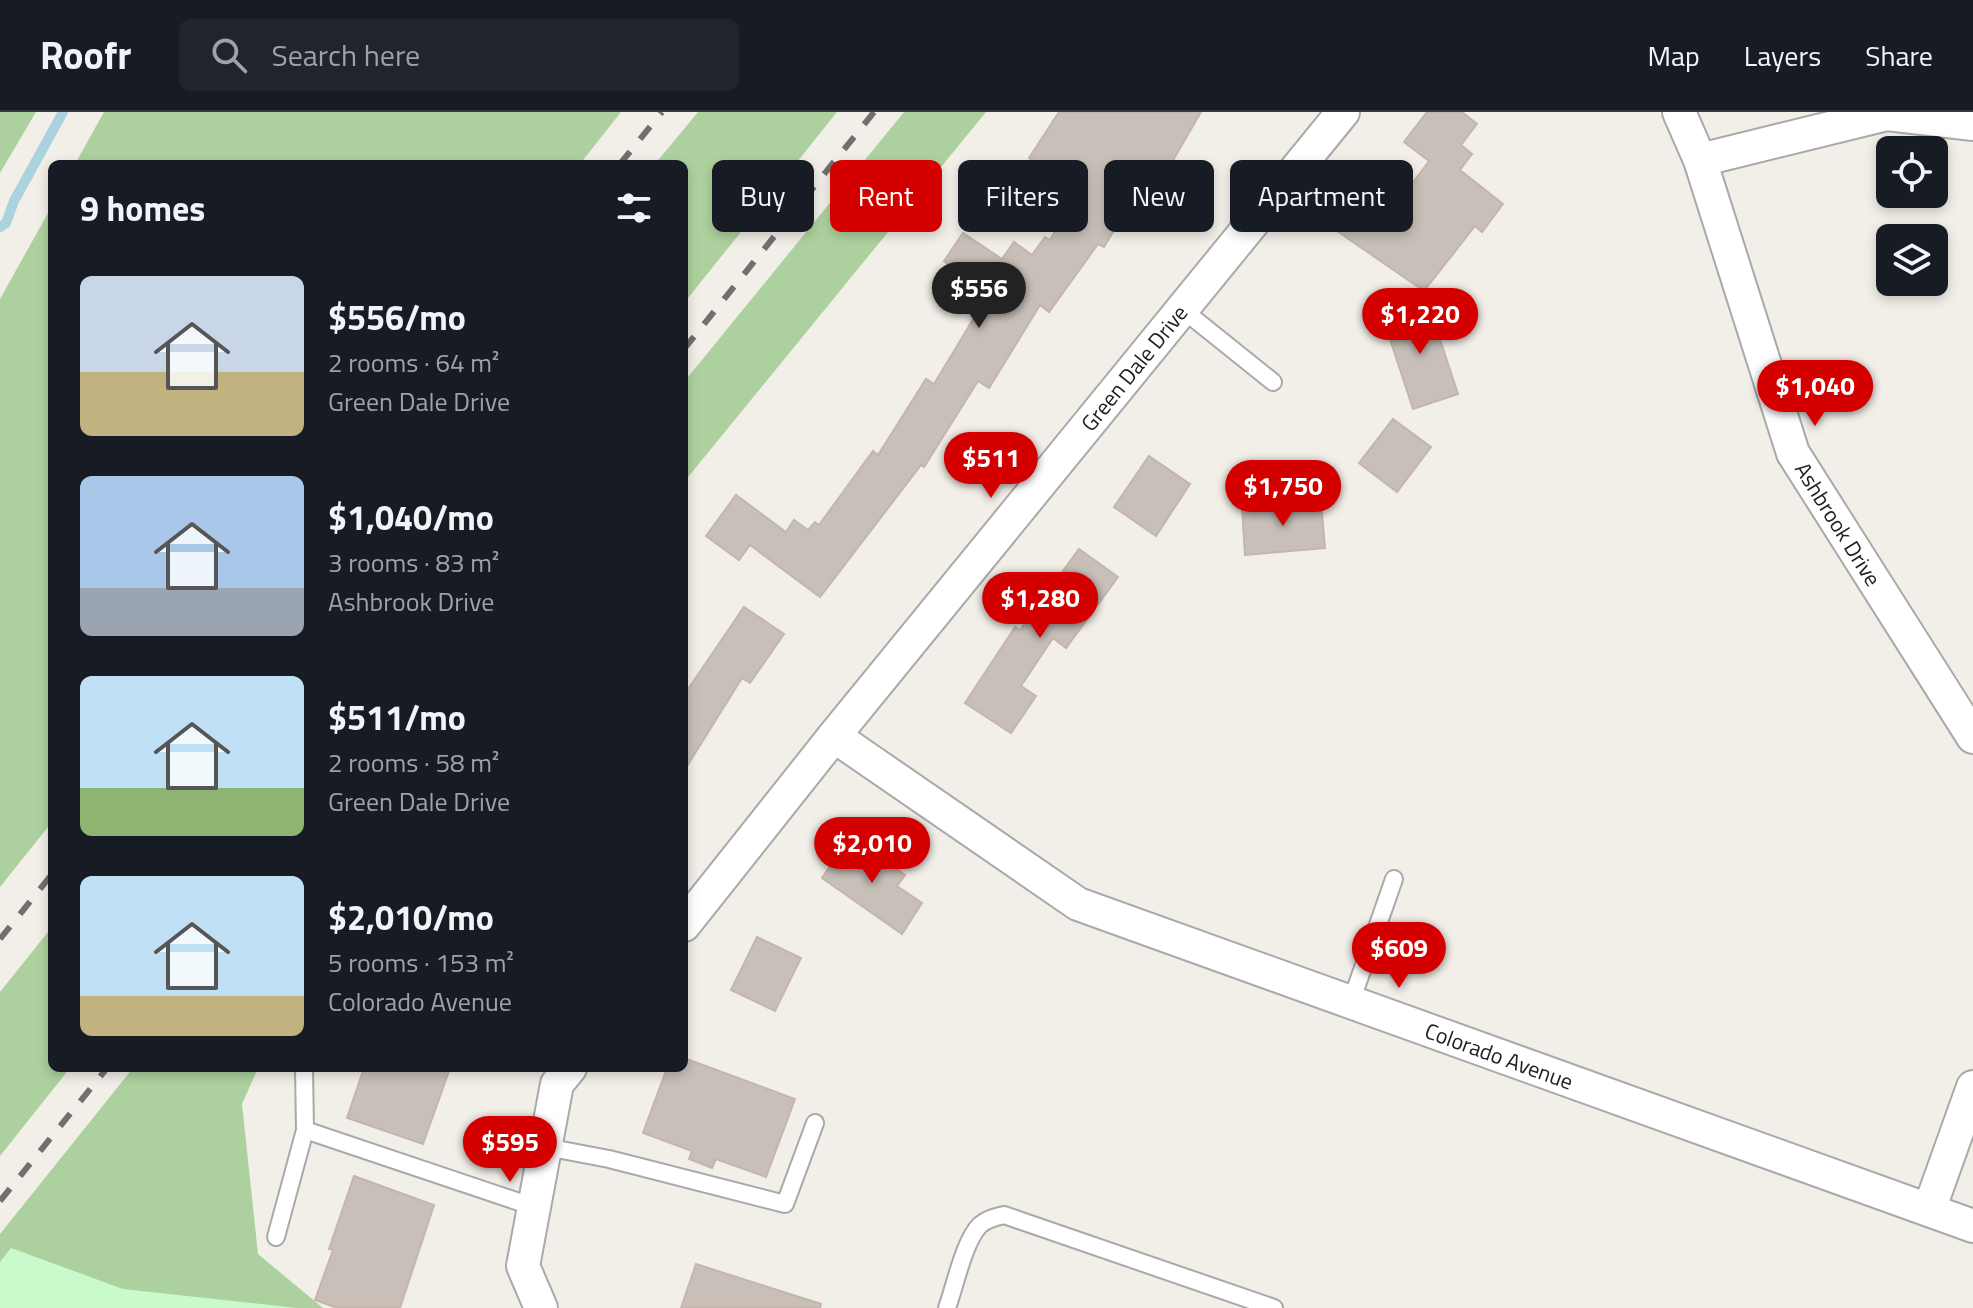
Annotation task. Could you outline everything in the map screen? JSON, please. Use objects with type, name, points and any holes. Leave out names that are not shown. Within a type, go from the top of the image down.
[{"type":"street","name":"Green Dale Drive","points":[[688,920],[834,736],[1343,112]]},
{"type":"street","name":"Ashbrook Drive","points":[[1679,112],[1700,160],[1793,453],[1973,737]]},
{"type":"street","points":[[1700,160],[1887,114],[1973,124]]},
{"type":"street","name":"Colorado Avenue","points":[[834,736],[1078,904],[1973,1226]]},
{"type":"street","points":[[541,1308],[523,1266],[557,1084],[567,1072]]},
{"type":"street","points":[[1929,1210],[1973,1087]]},
{"type":"lane","points":[[1182,309],[1273,382]]},
{"type":"lane","points":[[1351,1002],[1394,879]]},
{"type":"lane","points":[[276,1237],[305,1130],[304,1072]]},
{"type":"lane","points":[[546,1147],[609,1159],[785,1204],[815,1123]]},
{"type":"lane","points":[[305,1130],[534,1207]]},
{"type":"lane","points":[[947,1308],[969,1244],[979,1226],[1004,1215],[1274,1308]]},
{"type":"green space","points":[[0,112],[36,112],[0,173]]},
{"type":"green space","points":[[104,112],[621,112],[583,160],[77,160]]},
{"type":"green space","points":[[698,112],[837,112],[799,160],[712,160],[712,232],[741,232],[688,298],[688,160],[658,160]]},
{"type":"green space","points":[[904,112],[986,112],[942,166],[942,160],[865,160]]},
{"type":"green space","points":[[830,203],[830,232],[888,232],[688,477],[688,377],[806,232],[814,232],[814,222]]},
{"type":"green space","points":[[48,213],[48,827],[0,887],[0,299]]},
{"type":"green space","points":[[48,932],[48,1072],[67,1072],[0,1156],[0,992]]},
{"type":"green space","points":[[130,1072],[256,1072],[242,1104],[258,1254],[323,1308],[0,1308],[0,1234]]},
{"type":"green space","points":[[11,1248],[123,1289],[297,1308],[0,1308],[0,1262]]},
{"type":"building","points":[[1059,112],[1201,112],[1173,160],[1104,160],[1104,232],[1113,232],[1104,247],[1098,244],[1049,312],[1040,305],[989,388],[978,381],[924,467],[921,465],[820,597],[750,545],[739,560],[706,536],[736,495],[786,532],[794,520],[808,530],[815,522],[819,525],[873,451],[878,455],[926,379],[934,384],[989,293],[944,261],[963,233],[1002,259],[1014,242],[1032,255],[1045,237],[1050,240],[1055,232],[1088,232],[1088,160],[1029,158]]},
{"type":"building","points":[[1427,112],[1462,112],[1477,124],[1461,145],[1472,154],[1460,170],[1503,204],[1482,232],[1475,226],[1424,291],[1338,232],[1413,232],[1413,182],[1429,161],[1404,142]]},
{"type":"building","points":[[1428,303],[1458,394],[1413,409],[1383,318]]},
{"type":"building","points":[[1393,419],[1431,447],[1397,492],[1359,463]]},
{"type":"building","points":[[1149,456],[1190,484],[1156,536],[1114,507]]},
{"type":"building","points":[[1321,501],[1325,548],[1245,555],[1242,508]]},
{"type":"building","points":[[1079,549],[1118,577],[1066,648],[1053,638],[1021,686],[1036,696],[1011,733],[965,703],[1015,627],[1020,630]]},
{"type":"building","points":[[744,607],[784,634],[750,683],[742,678],[688,765],[688,689]]},
{"type":"building","points":[[850,837],[905,875],[897,886],[922,903],[902,934],[822,878]]},
{"type":"building","points":[[757,937],[801,958],[775,1011],[731,990]]},
{"type":"building","points":[[688,1059],[795,1099],[766,1177],[716,1159],[712,1168],[689,1159],[692,1151],[643,1133],[666,1072],[688,1072]]},
{"type":"building","points":[[363,1072],[449,1072],[423,1144],[347,1118]]},
{"type":"building","points":[[354,1176],[434,1205],[400,1308],[337,1308],[315,1300]]},
{"type":"building","points":[[696,1264],[821,1304],[820,1308],[681,1308]]},
{"type":"waterway","points":[[0,227],[6,223],[14,201],[63,112]]},
{"type":"railway","points":[[623,160],[662,112]]},
{"type":"railway","points":[[688,344],[874,112]]},
{"type":"railway","points":[[0,939],[48,879]]},
{"type":"railway","points":[[0,1201],[104,1072]]}]
